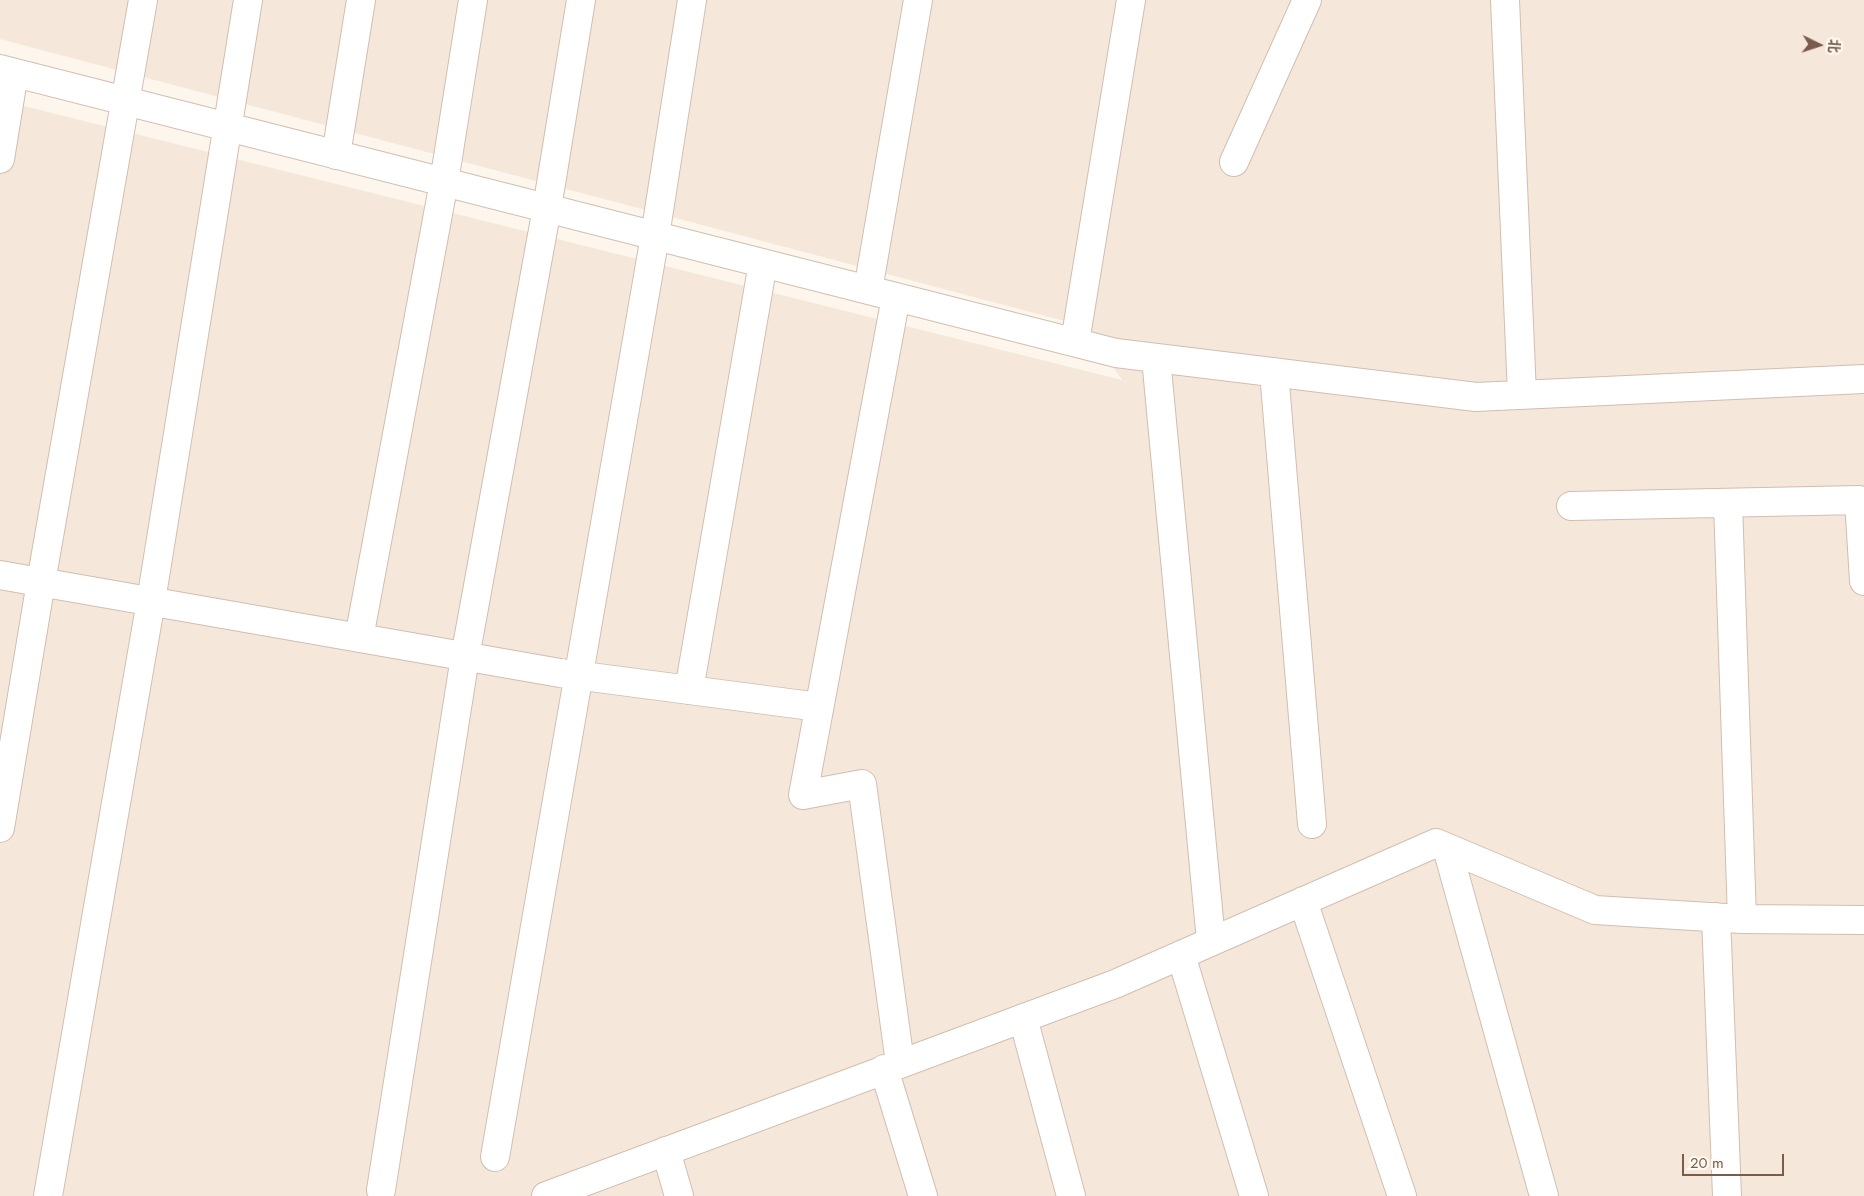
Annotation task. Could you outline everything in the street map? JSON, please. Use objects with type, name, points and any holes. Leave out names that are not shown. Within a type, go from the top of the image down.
[{"type":"street","points":[[0,828],[143,0]]},
{"type":"street","points":[[48,1196],[151,601],[229,128],[248,0]]},
{"type":"street","points":[[336,155],[361,0]]},
{"type":"street","points":[[359,638],[444,182],[473,0]]},
{"type":"street","points":[[381,1190],[465,657],[547,208],[581,0]]},
{"type":"street","points":[[495,1157],[655,236],[692,0]]},
{"type":"street","points":[[868,290],[918,0]]},
{"type":"street","points":[[1075,342],[1131,0]]},
{"type":"street","points":[[1234,162],[1307,0]]},
{"type":"street","points":[[1506,0],[1522,394]]},
{"type":"street","points":[[0,158],[7,71],[1116,353],[1476,397],[1864,379]]},
{"type":"street","points":[[689,690],[762,263]]},
{"type":"street","points":[[896,297],[818,707],[803,796],[862,784],[892,1066],[923,1196]]},
{"type":"street","points":[[1156,358],[1211,942]]},
{"type":"street","points":[[1274,372],[1312,824]]},
{"type":"street","points":[[1571,506],[1859,500],[1864,581]]},
{"type":"street","points":[[1727,1196],[1729,918],[1728,503]]},
{"type":"street","points":[[0,575],[578,676],[818,707]]},
{"type":"street","points":[[546,1196],[1114,984],[1436,843],[1595,910],[1729,918],[1864,920]]},
{"type":"street","points":[[1447,848],[1544,1196]]},
{"type":"street","points":[[1303,901],[1402,1196]]},
{"type":"street","points":[[1181,955],[1254,1196]]},
{"type":"street","points":[[1023,1018],[1070,1196]]},
{"type":"street","points":[[666,1150],[679,1196]]},
{"type":"shaded area","points":[[0,0],[1864,0],[1864,1196],[0,1196],[0,100],[1122,380],[1087,327],[0,39]]}]
